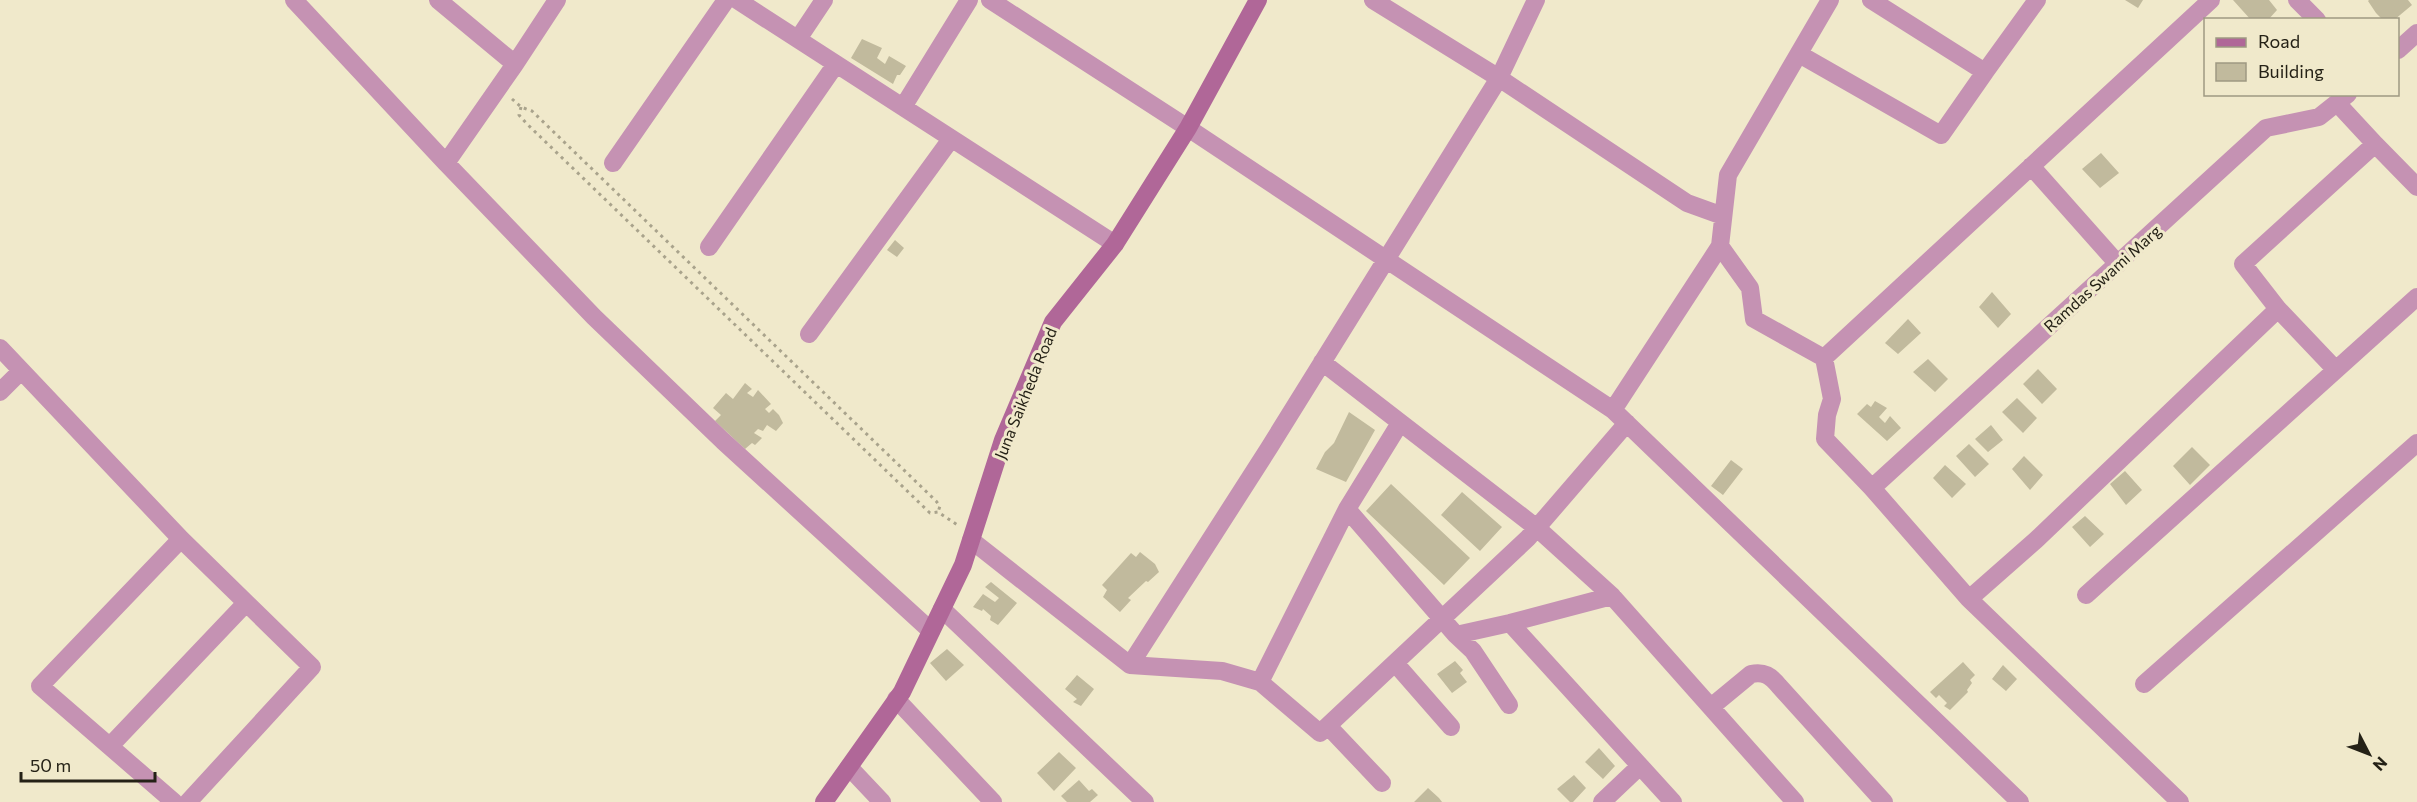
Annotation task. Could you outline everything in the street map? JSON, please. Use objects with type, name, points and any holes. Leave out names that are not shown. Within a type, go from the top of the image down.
[{"type":"main road","name":"Juna Saikheda Road","points":[[824,802],[896,699],[963,565],[1004,440],[1053,322],[1115,244],[1188,128],[1258,0]]},
{"type":"street","points":[[294,0],[594,317],[723,441],[931,631]]},
{"type":"street","points":[[438,0],[515,64]]},
{"type":"street","points":[[446,163],[557,0]]},
{"type":"street","points":[[613,163],[726,0]]},
{"type":"street","points":[[737,0],[1115,244]]},
{"type":"street","points":[[798,39],[824,0]]},
{"type":"street","points":[[903,107],[969,0]]},
{"type":"street","points":[[990,0],[1188,128],[1613,410],[2020,802]]},
{"type":"street","points":[[1373,0],[1499,78],[1687,203],[1723,216]]},
{"type":"street","points":[[1130,665],[1499,78],[1536,0]]},
{"type":"street","points":[[1613,410],[1720,246],[1728,175],[1830,0]]},
{"type":"street","points":[[1871,0],[1985,72]]},
{"type":"street","points":[[1824,358],[2211,0]]},
{"type":"street","points":[[2297,0],[2315,18]]},
{"type":"street","points":[[1799,54],[1941,135],[2031,2]]},
{"type":"street","points":[[2399,48],[2417,33]]},
{"type":"street","points":[[709,247],[836,64]]},
{"type":"street","points":[[2343,99],[2375,144],[2417,188]]},
{"type":"street","name":"Ramdas Swami Marg","points":[[1872,488],[2266,128],[2319,117],[2343,99]]},
{"type":"street","points":[[809,334],[951,139]]},
{"type":"street","points":[[2336,370],[2278,309],[2243,264],[2375,144]]},
{"type":"street","points":[[2031,166],[2118,264]]},
{"type":"street","points":[[1720,246],[1750,288],[1754,320],[1824,358]]},
{"type":"street","points":[[2086,595],[2417,297]]},
{"type":"street","points":[[1969,600],[2036,540],[2278,309]]},
{"type":"street","points":[[0,348],[181,539],[312,667],[188,802]]},
{"type":"street","points":[[1824,358],[1832,399],[1827,415],[1825,440],[1872,488],[1969,600],[2181,802]]},
{"type":"street","points":[[1322,362],[1537,528],[1612,596],[1795,802]]},
{"type":"street","points":[[0,392],[21,371]]},
{"type":"street","points":[[1260,682],[1347,509],[1400,423]]},
{"type":"street","points":[[972,538],[1130,665],[1222,671],[1260,682],[1320,733],[1537,528],[1627,423]]},
{"type":"street","points":[[2144,684],[2417,443]]},
{"type":"street","points":[[1347,509],[1456,635],[1473,651],[1509,705]]},
{"type":"street","points":[[174,802],[40,686],[181,539]]},
{"type":"street","points":[[1456,635],[1510,624],[1612,596]]},
{"type":"street","points":[[110,746],[246,603]]},
{"type":"street","points":[[942,609],[1072,730],[1145,802]]},
{"type":"street","points":[[1510,624],[1673,802]]},
{"type":"street","points":[[1395,663],[1451,727]]},
{"type":"street","points":[[1711,707],[1751,674],[1759,672],[1765,674],[1779,686],[1884,802]]},
{"type":"street","points":[[896,699],[993,802]]},
{"type":"street","points":[[1328,726],[1382,783]]},
{"type":"street","points":[[1602,802],[1640,766]]},
{"type":"street","points":[[849,767],[882,802]]},
{"type":"path","points":[[499,87],[521,107],[532,111],[936,501],[940,507],[938,512]]},
{"type":"path","points":[[521,107],[519,115],[930,513],[938,512],[972,538]]},
{"type":"building","points":[[2125,0],[2143,0],[2138,8]]},
{"type":"building","points":[[2233,0],[2269,0],[2277,10],[2270,18],[2249,18]]},
{"type":"building","points":[[2408,0],[2412,5],[2396,18],[2381,18],[2368,1]]},
{"type":"building","points":[[862,39],[882,48],[877,58],[885,64],[889,56],[906,66],[900,75],[897,75],[893,84],[851,58]]},
{"type":"building","points":[[2101,153],[2119,173],[2100,188],[2082,169]]},
{"type":"building","points":[[895,240],[904,248],[897,257],[887,250]]},
{"type":"building","points":[[1992,292],[2011,314],[1998,328],[1979,307]]},
{"type":"building","points":[[1908,319],[1921,333],[1898,354],[1885,343]]},
{"type":"building","points":[[1928,359],[1948,379],[1935,392],[1913,372]]},
{"type":"building","points":[[2038,369],[2057,389],[2042,404],[2023,384]]},
{"type":"building","points":[[745,383],[752,389],[747,393],[753,397],[758,390],[771,404],[765,409],[769,413],[773,409],[783,423],[776,431],[767,425],[763,431],[758,429],[754,433],[762,438],[755,445],[752,443],[745,449],[715,421],[721,415],[713,408],[726,393],[733,399]]},
{"type":"building","points":[[2017,398],[2037,418],[2023,433],[2002,412]]},
{"type":"building","points":[[1875,401],[1887,408],[1879,417],[1885,423],[1890,416],[1901,428],[1887,441],[1857,414],[1867,404],[1871,407]]},
{"type":"building","points":[[1349,412],[1375,430],[1346,482],[1316,469],[1325,452],[1334,443]]},
{"type":"building","points":[[1991,425],[2003,440],[1988,452],[1975,439]]},
{"type":"building","points":[[1969,444],[1989,464],[1975,477],[1956,456]]},
{"type":"building","points":[[2192,447],[2210,465],[2190,485],[2173,466]]},
{"type":"building","points":[[2024,456],[2043,475],[2030,490],[2012,469]]},
{"type":"building","points":[[1731,460],[1743,469],[1723,495],[1711,486]]},
{"type":"building","points":[[1945,465],[1966,484],[1952,498],[1933,478]]},
{"type":"building","points":[[2125,471],[2142,490],[2126,505],[2110,484]]},
{"type":"building","points":[[1391,484],[1470,558],[1444,585],[1366,511]]},
{"type":"building","points":[[1462,492],[1502,527],[1480,551],[1441,515]]},
{"type":"building","points":[[2085,516],[2104,534],[2090,547],[2072,527]]},
{"type":"building","points":[[1140,552],[1155,564],[1159,572],[1128,598],[1131,600],[1120,612],[1103,597],[1107,590],[1102,585],[1131,553],[1136,557]]},
{"type":"building","points":[[991,582],[1017,603],[998,625],[990,620],[991,616],[983,609],[982,611],[973,607],[983,594],[995,602],[999,598],[985,587]]},
{"type":"building","points":[[947,649],[964,665],[946,681],[930,663]]},
{"type":"building","points":[[1455,661],[1463,670],[1460,673],[1467,682],[1452,693],[1437,674]]},
{"type":"building","points":[[1963,662],[1975,675],[1970,680],[1972,683],[1968,692],[1950,710],[1944,706],[1947,703],[1939,695],[1936,698],[1930,692]]},
{"type":"building","points":[[2003,665],[2017,679],[2006,691],[1992,679]]},
{"type":"building","points":[[1077,675],[1094,689],[1081,706],[1073,702],[1077,699],[1065,689]]},
{"type":"building","points":[[1599,748],[1615,766],[1603,779],[1585,762]]},
{"type":"building","points":[[1059,752],[1076,768],[1054,791],[1037,773]]},
{"type":"building","points":[[1574,775],[1586,788],[1573,802],[1570,802],[1557,789]]},
{"type":"building","points":[[1079,780],[1089,791],[1092,789],[1098,795],[1090,802],[1067,802],[1061,796]]},
{"type":"building","points":[[1428,788],[1442,802],[1414,802]]}]
